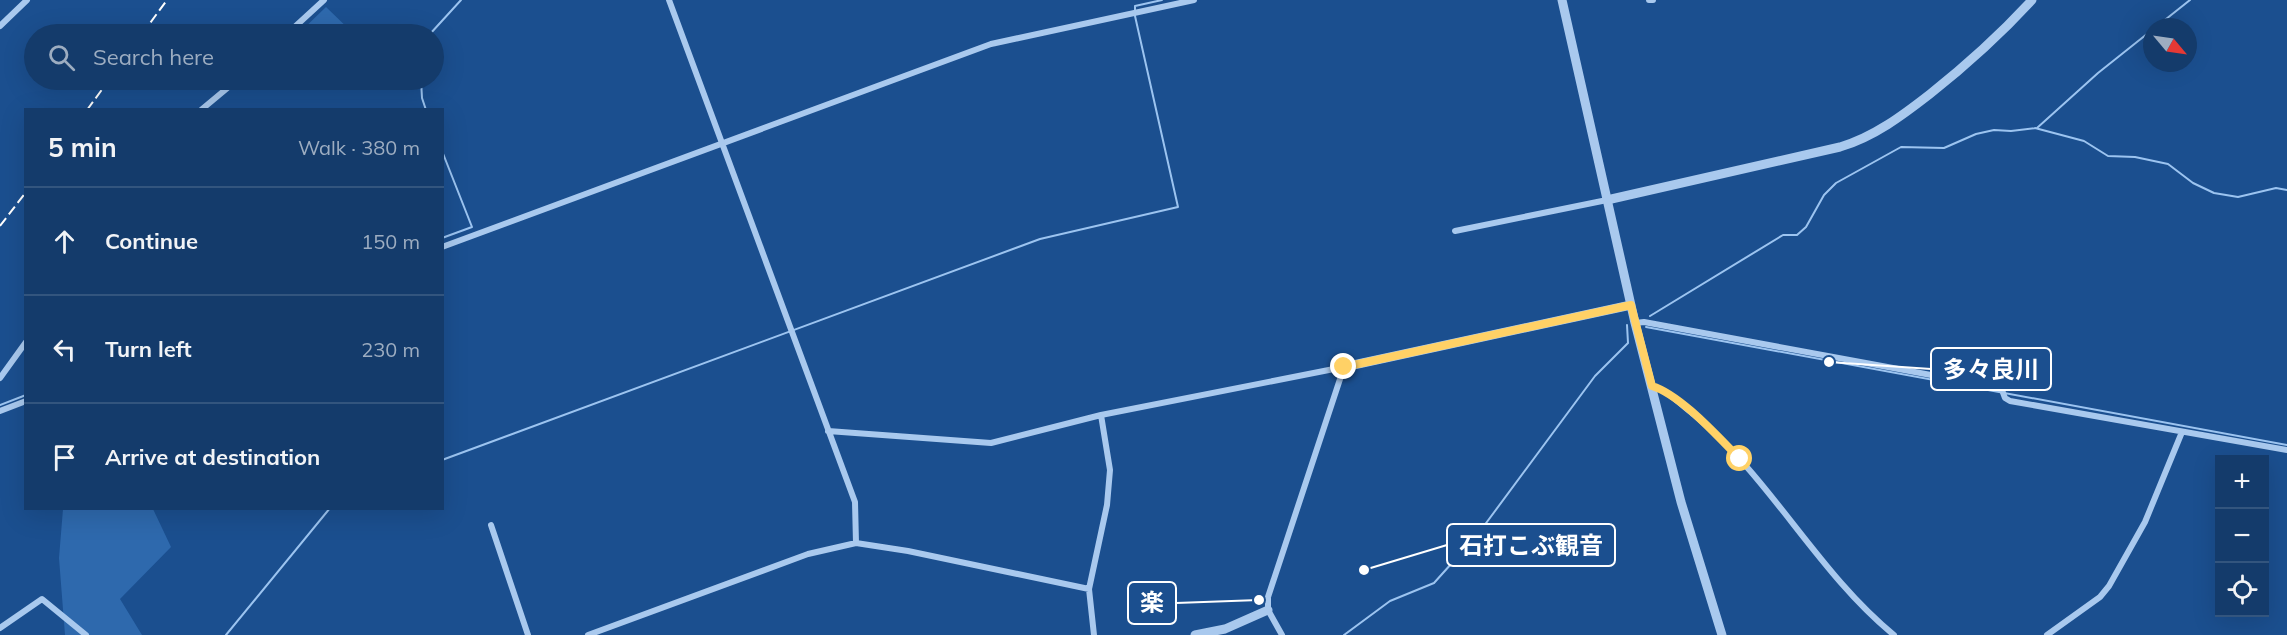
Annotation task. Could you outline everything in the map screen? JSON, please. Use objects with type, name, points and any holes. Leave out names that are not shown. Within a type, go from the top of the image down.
[{"type":"street","points":[[0,26],[27,0]]},
{"type":"street","points":[[298,24],[323,0]]},
{"type":"street","points":[[669,0],[855,502],[856,543]]},
{"type":"street","points":[[444,246],[991,44],[1194,0]]},
{"type":"street","points":[[1562,0],[1635,323],[1681,502],[1722,635]]},
{"type":"street","points":[[1455,231],[1607,200],[1840,147],[1866,139],[1912,108],[1987,48],[2032,0]]},
{"type":"street","points":[[203,108],[225,90]]},
{"type":"street","points":[[828,431],[991,443],[1101,415],[1344,367],[1631,305]]},
{"type":"street","points":[[1635,323],[1644,322],[1996,387],[2002,390],[2005,398],[2010,401],[2287,450]]},
{"type":"street","points":[[0,378],[24,345]]},
{"type":"street","points":[[1282,635],[1268,610],[1268,597],[1344,367]]},
{"type":"street","points":[[1652,386],[1667,392],[1705,423],[1740,459],[1861,605],[1894,635]]},
{"type":"street","points":[[0,411],[24,402]]},
{"type":"street","points":[[1094,635],[1089,589],[1107,504],[1110,470],[1101,415]]},
{"type":"street","points":[[2047,635],[2100,597],[2109,586],[2145,522],[2182,432]]},
{"type":"street","points":[[491,525],[528,635]]},
{"type":"street","points":[[588,635],[808,554],[856,543],[908,550],[1089,589]]},
{"type":"street","points":[[0,628],[42,599],[86,635]]},
{"type":"street","points":[[1195,635],[1225,628],[1268,610]]},
{"type":"shaded area","points":[[326,7],[344,24],[308,24]]},
{"type":"shaded area","points":[[63,510],[153,510],[171,547],[120,599],[142,635],[65,635],[59,558]]},
{"type":"waterway","points":[[439,24],[461,0]]},
{"type":"waterway","points":[[444,459],[1040,239],[1178,207],[1135,16],[1135,6],[1162,0]]},
{"type":"waterway","points":[[2167,18],[2190,0]]},
{"type":"waterway","points":[[1650,316],[1783,235],[1797,235],[1806,227],[1824,195],[1836,183],[1901,147],[1944,148],[1976,134],[1994,130],[2037,128],[2098,73],[2143,37]]},
{"type":"waterway","points":[[422,90],[425,108]]},
{"type":"waterway","points":[[2035,128],[2084,141],[2108,156],[2135,157],[2168,164],[2193,183],[2214,193],[2238,197],[2276,188],[2287,190]]},
{"type":"waterway","points":[[444,156],[472,227],[444,237]]},
{"type":"waterway","points":[[1344,635],[1390,601],[1434,583],[1478,534],[1595,376],[1628,343],[1627,325]]},
{"type":"waterway","points":[[1646,327],[2287,445]]},
{"type":"waterway","points":[[0,405],[24,396]]},
{"type":"waterway","points":[[226,635],[328,510]]},
{"type":"railway","points":[[149,24],[167,0]]},
{"type":"railway","points":[[88,108],[102,90]]},
{"type":"railway","points":[[0,226],[24,195]]},
{"type":"place","name":"多々良川","points":[[1829,362]]},
{"type":"place","name":"石打こぶ観音","points":[[1364,570]]},
{"type":"place","name":"楽","points":[[1259,600]]},
{"type":"route","points":[[1344,367],[1631,305],[1652,386],[1667,392],[1705,423],[1740,459]]}]
